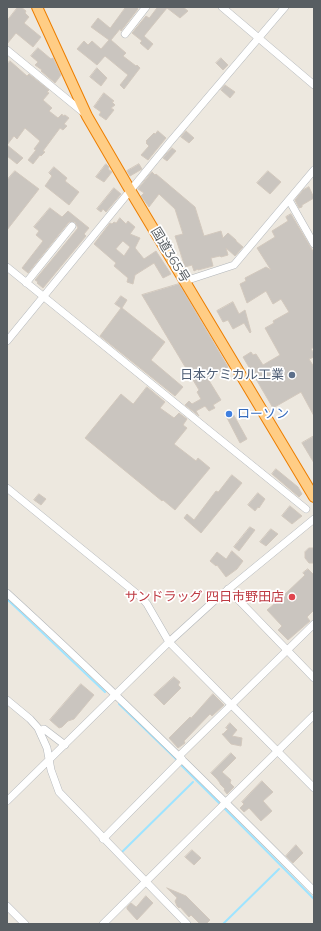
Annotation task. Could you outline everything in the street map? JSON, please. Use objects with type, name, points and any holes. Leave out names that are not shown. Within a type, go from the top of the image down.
[{"type":"highway","name":"国道365号","points":[[37,7],[88,116],[130,190],[186,281],[314,497]]},
{"type":"street","points":[[125,34],[146,7]]},
{"type":"street","points":[[222,7],[314,85]]},
{"type":"street","points":[[7,341],[130,190],[285,7]]},
{"type":"street","points":[[7,50],[88,116]]},
{"type":"street","points":[[186,281],[234,265],[314,170]]},
{"type":"street","points":[[289,200],[314,244]]},
{"type":"street","points":[[26,283],[72,226]]},
{"type":"street","points":[[7,267],[306,509]]},
{"type":"street","points":[[7,488],[142,598],[170,642],[314,788]]},
{"type":"street","points":[[7,801],[170,642],[228,589],[314,519]]},
{"type":"street","points":[[228,589],[314,678]]},
{"type":"street","points":[[7,593],[181,758],[314,891]]},
{"type":"street","points":[[103,838],[176,766],[181,758],[232,705],[314,624]]},
{"type":"street","points":[[7,700],[30,719],[40,732],[47,748],[59,792],[187,924]]},
{"type":"street","points":[[103,924],[314,715]]},
{"type":"street","points":[[40,732],[44,729],[65,745]]},
{"type":"street","points":[[7,906],[25,924]]},
{"type":"building","points":[[18,7],[21,7],[26,11],[25,13],[29,17],[24,23],[41,37],[33,47],[16,33],[7,44],[7,21]]},
{"type":"building","points":[[126,7],[136,7],[138,9],[121,31],[120,29],[111,40],[126,53],[123,56],[140,68],[124,89],[120,85],[128,75],[105,56],[97,65],[77,49],[84,41],[88,45],[92,41],[101,49],[109,40],[91,27],[98,18],[110,28]]},
{"type":"building","points":[[158,7],[183,7],[188,11],[180,18],[167,8],[144,36],[153,44],[148,50],[140,43],[142,41],[132,33],[146,16],[149,18]]},
{"type":"building","points":[[38,48],[51,59],[53,58],[61,75],[55,83],[35,65],[38,62],[31,56]]},
{"type":"building","points":[[221,58],[228,65],[223,70],[216,63]]},
{"type":"building","points":[[10,61],[27,76],[29,74],[49,90],[47,92],[49,93],[43,100],[52,108],[49,111],[58,118],[62,114],[63,116],[65,115],[69,118],[64,124],[67,126],[63,130],[60,128],[43,151],[45,152],[41,156],[40,155],[33,164],[28,160],[36,150],[34,149],[40,141],[25,128],[17,139],[14,136],[7,145],[7,64]]},
{"type":"building","points":[[97,68],[107,78],[101,86],[90,77]]},
{"type":"building","points":[[225,85],[235,92],[230,98],[221,90]]},
{"type":"building","points":[[104,93],[114,101],[112,102],[115,105],[111,108],[114,110],[106,120],[99,115],[101,112],[94,107]]},
{"type":"building","points":[[158,131],[166,138],[148,160],[141,155],[149,146],[146,141]]},
{"type":"building","points":[[186,131],[194,138],[189,143],[181,137]]},
{"type":"building","points":[[7,145],[23,158],[17,164],[7,156]]},
{"type":"building","points":[[172,148],[176,151],[167,161],[163,158]]},
{"type":"building","points":[[106,164],[109,167],[108,169],[112,172],[104,182],[96,177]]},
{"type":"building","points":[[139,164],[142,169],[130,176],[127,171]]},
{"type":"building","points":[[54,167],[67,178],[65,181],[79,192],[69,205],[45,186],[52,176],[49,173]]},
{"type":"building","points":[[15,171],[39,189],[7,230],[7,180]]},
{"type":"building","points":[[268,171],[281,182],[270,194],[257,183]]},
{"type":"building","points":[[152,172],[195,207],[204,236],[221,231],[223,238],[228,233],[243,247],[235,256],[226,248],[228,255],[211,258],[213,266],[194,271],[192,265],[185,267],[175,236],[183,234],[175,209],[159,194],[149,207],[141,196],[144,193],[138,189]]},
{"type":"building","points":[[309,187],[314,198],[299,208],[295,200],[303,190]]},
{"type":"building","points":[[114,188],[121,194],[106,212],[103,209],[101,212],[97,209]]},
{"type":"building","points":[[50,208],[62,217],[68,211],[89,228],[84,234],[86,236],[43,288],[35,280],[78,228],[75,222],[69,222],[28,273],[22,268],[43,241],[36,235],[39,231],[34,227]]},
{"type":"building","points":[[291,214],[314,253],[314,347],[311,349],[314,353],[314,357],[309,359],[314,367],[314,416],[301,392],[273,408],[243,357],[251,352],[253,355],[256,354],[263,365],[280,355],[265,328],[274,323],[273,321],[289,312],[281,299],[273,304],[266,291],[247,303],[240,284],[246,281],[245,278],[266,267],[271,270],[257,248],[275,237],[272,231],[288,221],[286,217]]},
{"type":"building","points":[[120,218],[126,224],[128,221],[135,227],[130,234],[140,238],[135,248],[144,259],[156,251],[171,274],[163,278],[154,263],[135,275],[133,284],[127,282],[128,278],[114,266],[116,263],[94,244],[110,223],[116,223]],"holes":[[[123,241],[130,247],[124,256],[116,249]]]},
{"type":"building","points":[[179,284],[228,367],[208,379],[221,400],[213,405],[215,408],[209,411],[205,406],[196,411],[199,416],[185,405],[189,401],[192,404],[201,399],[197,392],[199,390],[142,295]]},
{"type":"building","points":[[121,296],[127,300],[122,308],[165,342],[151,360],[183,387],[175,396],[100,336],[121,308],[115,304]]},
{"type":"building","points":[[233,302],[239,314],[245,310],[250,333],[244,323],[233,329],[228,320],[223,322],[217,311]]},
{"type":"building","points":[[147,387],[165,402],[160,408],[174,418],[179,413],[187,419],[183,425],[187,428],[174,444],[196,461],[198,458],[210,468],[175,510],[85,438],[121,394],[133,404]]},
{"type":"building","points":[[231,410],[247,439],[240,443],[225,414]]},
{"type":"building","points":[[314,436],[314,463],[302,443]]},
{"type":"building","points":[[276,469],[298,487],[302,494],[299,497],[272,474]]},
{"type":"building","points":[[232,475],[242,483],[201,533],[184,518],[187,514],[194,520],[216,491],[218,492]]},
{"type":"building","points":[[258,493],[265,499],[255,511],[248,505]]},
{"type":"building","points":[[39,494],[46,499],[41,505],[34,500]]},
{"type":"building","points":[[290,506],[302,516],[292,524],[282,516]]},
{"type":"building","points":[[250,527],[255,530],[239,551],[234,547]]},
{"type":"building","points":[[271,529],[278,534],[266,546],[260,542]]},
{"type":"building","points":[[309,548],[314,548],[314,563],[309,563],[305,558],[305,552]]},
{"type":"building","points":[[232,551],[243,561],[237,569],[226,577],[217,565],[216,566],[210,561],[217,552],[226,559]]},
{"type":"building","points":[[308,569],[314,575],[314,610],[307,617],[310,621],[288,640],[278,630],[282,626],[267,610],[274,604],[275,596],[283,596],[305,575],[303,573]]},
{"type":"building","points":[[174,677],[180,682],[178,685],[181,688],[164,705],[154,695]]},
{"type":"building","points":[[81,684],[94,695],[74,719],[68,721],[59,728],[50,720]]},
{"type":"building","points":[[213,694],[224,705],[212,716],[210,714],[184,741],[185,743],[178,748],[169,738],[190,717],[191,718]]},
{"type":"building","points":[[230,723],[237,730],[232,736],[242,738],[241,746],[231,744],[222,734],[228,729],[226,728]]},
{"type":"building","points":[[231,753],[236,758],[222,772],[231,780],[230,783],[234,787],[227,794],[224,790],[225,789],[211,773]]},
{"type":"building","points":[[262,781],[273,792],[263,801],[272,811],[261,821],[249,808],[244,812],[240,808],[244,804],[242,802]]},
{"type":"building","points":[[296,845],[303,853],[293,863],[286,856]]},
{"type":"building","points":[[192,850],[201,858],[194,865],[185,857]]},
{"type":"building","points":[[167,888],[186,896],[210,920],[206,924],[200,924],[191,915],[189,917],[180,907],[179,908],[177,906],[175,901],[177,898]]},
{"type":"building","points":[[146,896],[153,903],[137,920],[127,909],[127,907],[131,903],[136,907]]},
{"type":"waterway","points":[[7,599],[105,692]]},
{"type":"waterway","points":[[119,704],[177,760]]},
{"type":"waterway","points":[[180,764],[221,805]]},
{"type":"waterway","points":[[122,852],[193,782]]},
{"type":"waterway","points":[[224,808],[314,899]]},
{"type":"waterway","points":[[223,924],[279,869]]},
{"type":"place","name":"日本ケミカル工業","points":[[292,375]]},
{"type":"place","name":"ローソン","points":[[229,414]]},
{"type":"place","name":"サンドラッグ 四日市野田店","points":[[292,597]]}]
